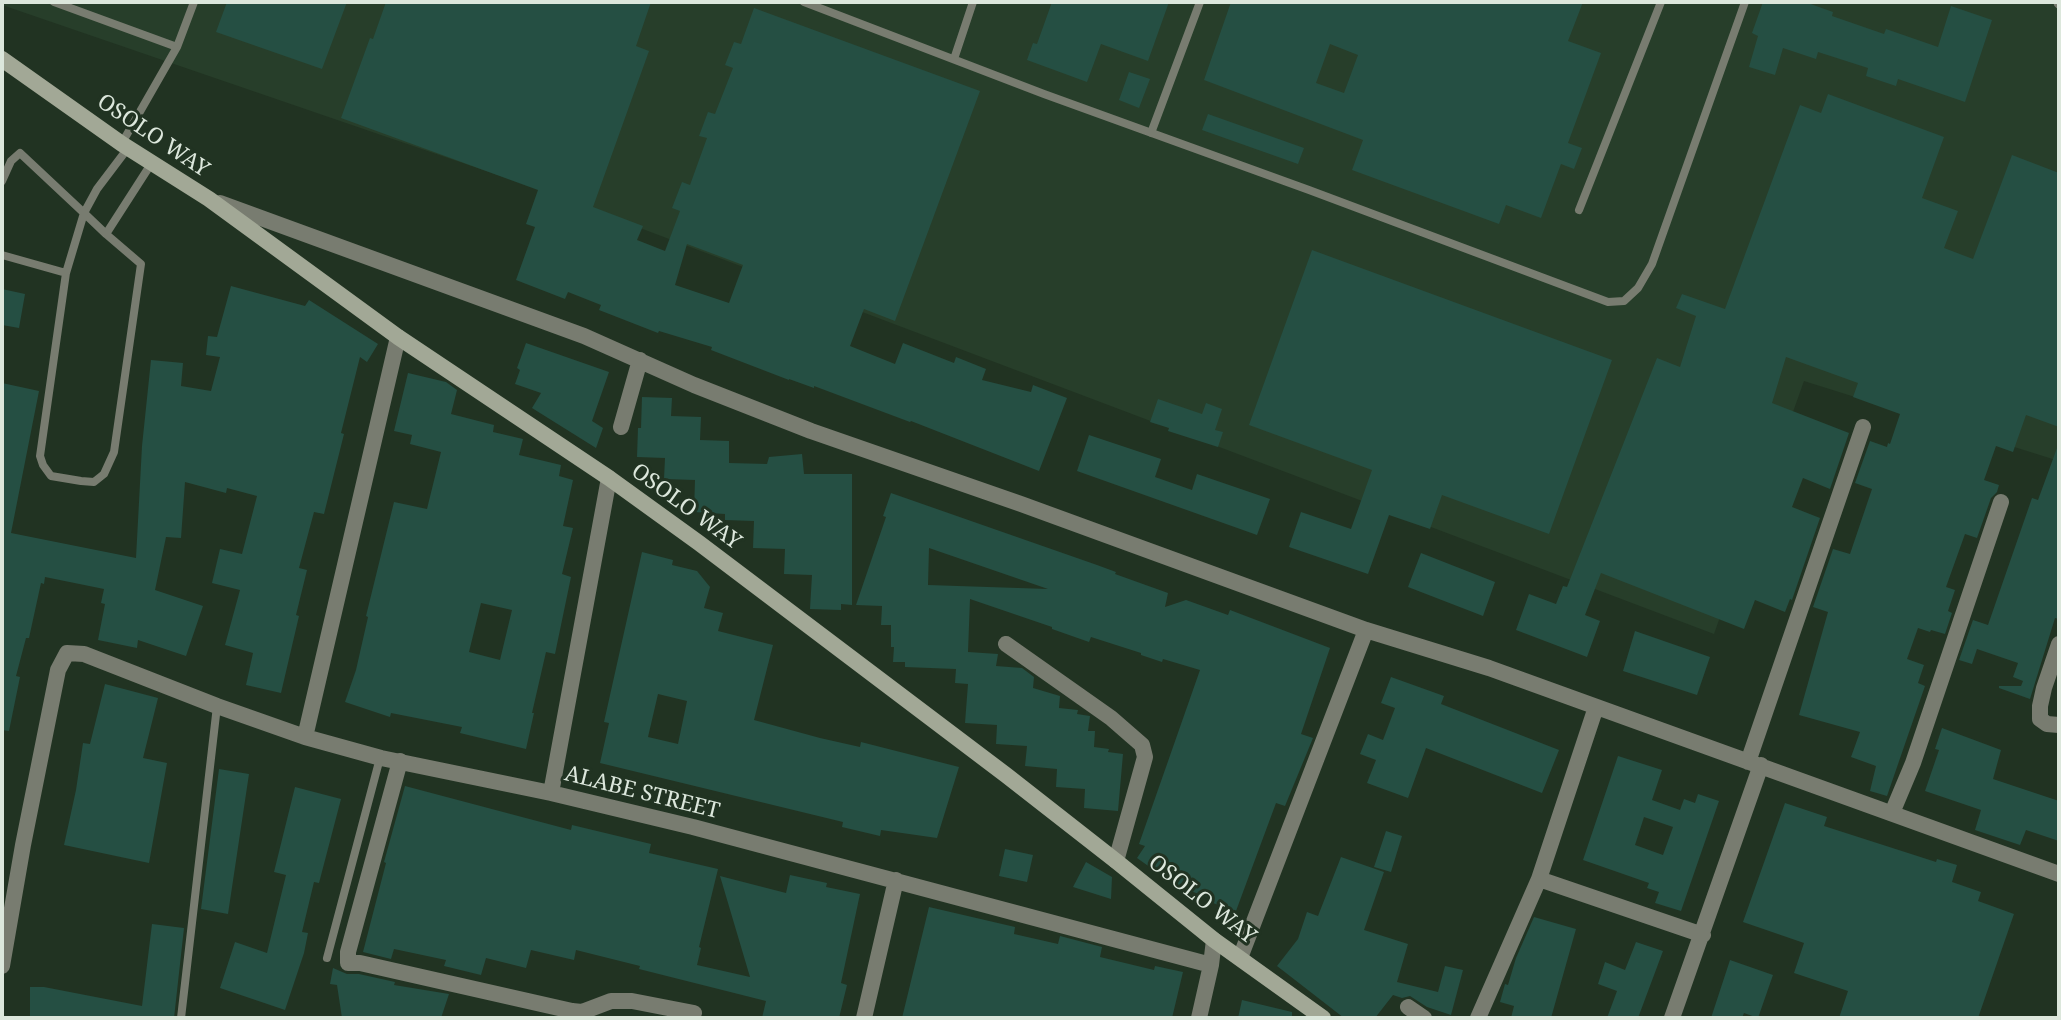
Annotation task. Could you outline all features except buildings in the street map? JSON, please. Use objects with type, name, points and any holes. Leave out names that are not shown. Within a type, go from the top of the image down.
[{"type":"main road","name":"OSOLO WAY","points":[[2,59],[151,164],[209,199],[398,337],[609,478],[699,543],[1116,861],[1214,940],[1323,1018]]},
{"type":"street","points":[[209,199],[584,336],[694,385],[811,431],[1366,630],[1489,668],[2059,874]]},
{"type":"street","points":[[305,737],[398,337]]},
{"type":"street","points":[[621,427],[640,360]]},
{"type":"street","points":[[1672,1018],[1703,935],[1863,427]]},
{"type":"street","points":[[551,793],[609,478]]},
{"type":"street","points":[[1892,813],[1913,763],[2001,502]]},
{"type":"street","points":[[1240,958],[1366,630]]},
{"type":"street","points":[[1006,644],[1111,718],[1142,745],[1145,757],[1116,861]]},
{"type":"street","points":[[2059,644],[2044,688],[2040,719],[2047,724],[2059,725]]},
{"type":"street","name":"ALABE STREET","points":[[2,966],[58,670],[67,653],[84,654],[305,737],[381,758],[551,793],[693,827],[1211,965]]},
{"type":"street","points":[[1478,1018],[1539,879],[1596,707]]},
{"type":"street","points":[[400,761],[348,952],[348,963],[360,963],[572,1011],[582,1012],[611,1001],[632,1001],[694,1013]]},
{"type":"street","points":[[1539,879],[1703,935]]},
{"type":"street","points":[[864,1018],[896,880]]},
{"type":"street","points":[[1199,1018],[1214,940]]},
{"type":"street","points":[[1408,1007],[1424,1018]]},
{"type":"lane","points":[[54,2],[177,47]]},
{"type":"lane","points":[[2,181],[11,161],[20,153],[84,213],[106,234],[141,264],[114,452],[104,474],[94,482],[51,476],[40,456],[66,273],[84,213],[125,146],[177,47],[194,2]]},
{"type":"lane","points":[[804,2],[1608,302],[1624,301],[1638,288],[1652,264],[1745,2]]},
{"type":"lane","points":[[954,59],[973,2]]},
{"type":"lane","points":[[1151,133],[1200,2]]},
{"type":"lane","points":[[1579,210],[1661,2]]},
{"type":"lane","points":[[106,234],[151,164]]},
{"type":"lane","points":[[2,255],[66,273]]},
{"type":"lane","points":[[181,1018],[217,706]]},
{"type":"lane","points":[[327,958],[381,758]]},
{"type":"shaded area","points":[[2,2],[2059,2],[2059,461],[1804,381],[1714,634],[521,183],[2,5]]}]
